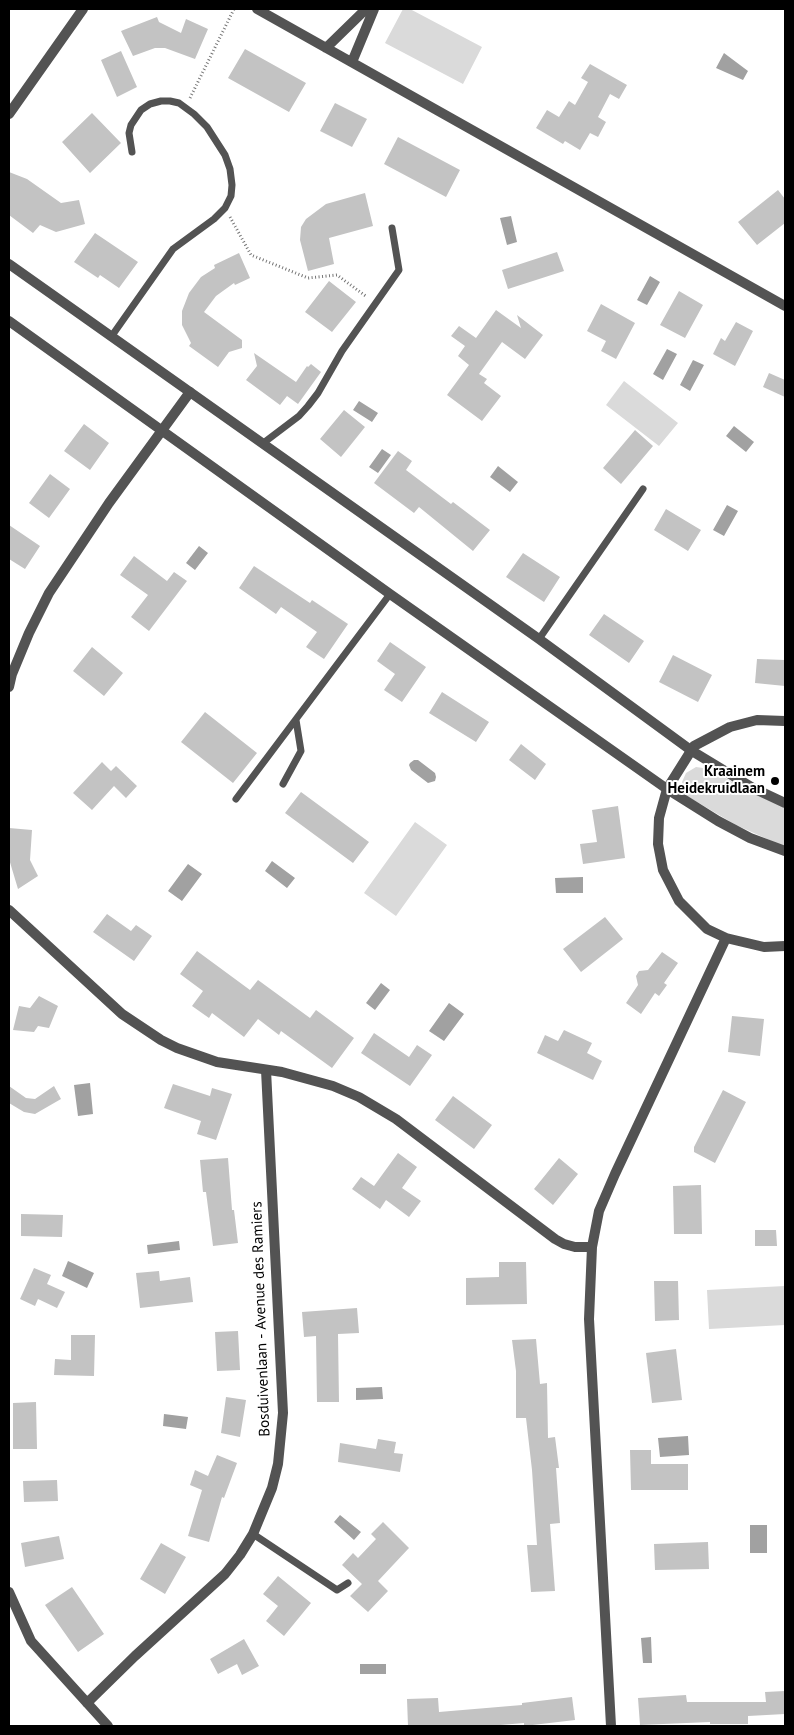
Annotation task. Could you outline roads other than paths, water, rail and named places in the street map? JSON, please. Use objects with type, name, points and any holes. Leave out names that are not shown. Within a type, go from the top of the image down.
[{"type":"street","points":[[9,114],[83,9]]},
{"type":"street","points":[[257,9],[785,306]]},
{"type":"street","points":[[326,48],[366,9]]},
{"type":"street","points":[[352,62],[374,9]]},
{"type":"street","points":[[9,264],[539,639],[692,751],[753,788],[785,803]]},
{"type":"street","points":[[9,321],[390,594],[667,789],[718,821],[750,838],[785,852]]},
{"type":"street","points":[[9,687],[12,674],[29,633],[49,593],[109,503],[190,392]]},
{"type":"street","points":[[785,721],[757,720],[730,727],[694,746],[667,789],[658,818],[658,844],[663,870],[679,901],[707,929],[726,938],[764,948],[785,946]]},
{"type":"street","points":[[9,910],[122,1014],[146,1031],[177,1048],[217,1062],[282,1072],[333,1086],[359,1097],[396,1119],[555,1239],[575,1247],[592,1247]]},
{"type":"street","points":[[610,1726],[589,1318],[592,1247],[599,1211],[614,1174],[726,938]]},
{"type":"street","name":"Bosduivenlaan - Avenue des Ramiers","points":[[87,1703],[135,1656],[216,1584],[240,1555],[253,1534],[272,1488],[278,1464],[283,1413],[266,1070]]},
{"type":"street","points":[[9,1592],[31,1641],[108,1726]]},
{"type":"lane","points":[[111,337],[173,249],[214,219],[225,208],[231,196],[230,169],[225,154],[207,128],[186,107],[170,101],[161,101],[150,104],[141,110],[134,118],[129,133],[132,152]]},
{"type":"lane","points":[[262,444],[299,416],[308,406],[318,393],[342,351],[399,270],[392,228]]},
{"type":"lane","points":[[539,639],[642,489]]},
{"type":"lane","points":[[236,799],[390,594]]},
{"type":"lane","points":[[283,784],[301,751],[296,720]]},
{"type":"lane","points":[[253,1534],[337,1590],[348,1583]]},
{"type":"place","name":"Kraainem Heidekruidlaan","points":[[775,781]]}]
